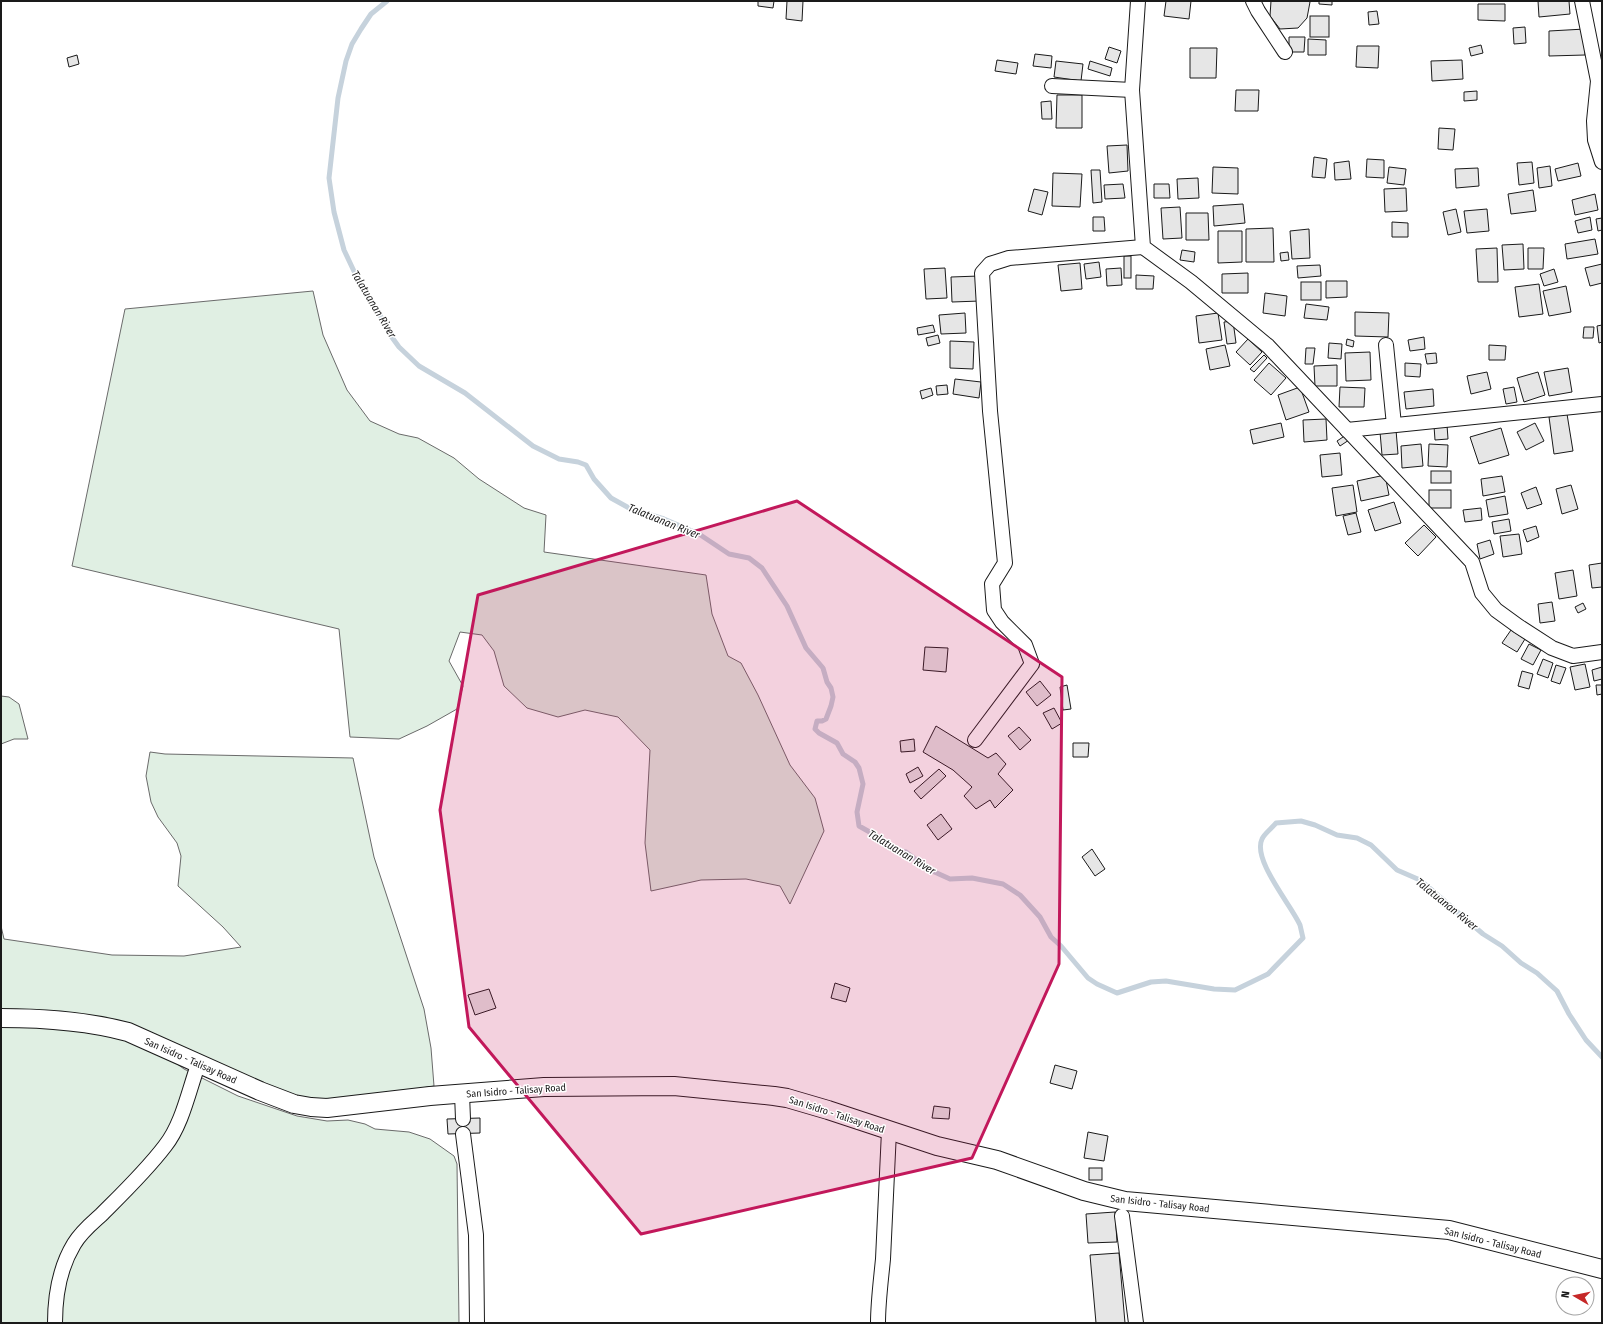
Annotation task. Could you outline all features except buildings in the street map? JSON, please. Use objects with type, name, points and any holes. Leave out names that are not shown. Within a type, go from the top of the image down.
[{"type":"street","points":[[1138,1],[1132,90],[1143,247]]},
{"type":"street","points":[[1253,1],[1285,52]]},
{"type":"street","points":[[1582,1],[1600,81],[1594,121],[1595,140],[1602,162]]},
{"type":"street","points":[[1052,86],[1132,90]]},
{"type":"street","points":[[975,740],[1032,664],[1025,645],[1002,622],[994,610],[992,584],[1005,563],[990,411],[982,273],[990,264],[1010,258],[1143,247],[1191,282],[1268,346],[1472,562],[1482,593],[1496,610],[1518,626],[1559,650],[1573,656],[1602,652]]},
{"type":"street","points":[[1386,345],[1394,425]]},
{"type":"street","points":[[1347,430],[1602,404]]},
{"type":"street","name":"San Isidro - Talisay Road","points":[[1,1018],[48,1020],[115,1029],[147,1040],[198,1065],[288,1101],[311,1107],[327,1108],[544,1087],[674,1086],[788,1098],[937,1146],[1002,1162],[1084,1191],[1125,1201],[1449,1230],[1602,1269]]},
{"type":"street","points":[[55,1323],[56,1304],[60,1282],[68,1256],[74,1243],[83,1232],[141,1175],[167,1145],[181,1115],[198,1065]]},
{"type":"street","points":[[462,1094],[463,1119]]},
{"type":"street","points":[[878,1323],[878,1306],[882,1278],[889,1131]]},
{"type":"street","points":[[463,1134],[476,1235],[477,1323]]},
{"type":"street","points":[[1122,1216],[1136,1323]]},
{"type":"highlighted area","points":[[797,501],[1062,677],[1059,964],[972,1158],[641,1234],[469,1027],[440,810],[478,595]]},
{"type":"green space","points":[[313,291],[323,335],[347,390],[370,421],[399,434],[418,438],[454,458],[479,479],[524,508],[546,515],[544,552],[706,575],[712,614],[728,656],[741,663],[758,695],[790,765],[815,798],[824,831],[790,904],[780,886],[746,879],[701,880],[651,891],[645,843],[650,750],[618,717],[585,710],[558,717],[527,708],[504,686],[494,651],[482,635],[460,632],[449,661],[463,686],[457,709],[427,726],[399,739],[350,737],[339,629],[72,566],[125,309]]},
{"type":"green space","points":[[1,696],[9,697],[19,704],[28,739],[14,739],[1,744]]},
{"type":"green space","points":[[150,752],[165,754],[353,758],[374,857],[424,1009],[431,1048],[434,1086],[339,1102],[289,1096],[171,1043],[1,1012],[1,926],[4,939],[112,955],[184,956],[241,947],[223,927],[178,886],[181,856],[177,843],[158,817],[151,802],[146,776]]},
{"type":"green space","points":[[1,1024],[32,1025],[112,1036],[131,1042],[169,1058],[184,1069],[238,1096],[297,1116],[327,1121],[348,1120],[365,1124],[375,1129],[409,1132],[430,1139],[454,1156],[457,1164],[459,1323],[1,1323]]},
{"type":"waterway","name":"Talatuanan River","points":[[387,1],[371,14],[352,44],[346,61],[338,98],[329,178],[334,212],[344,250],[360,284],[380,315],[391,336],[399,347],[419,366],[465,393],[533,446],[559,459],[586,465],[594,479],[611,498],[629,508],[664,519],[699,534],[729,554],[749,558],[762,568],[787,606],[806,648],[823,668],[827,682],[831,688],[833,697],[826,719],[817,721],[815,729],[819,733],[837,743],[843,754],[855,762],[859,768],[863,784],[857,812],[859,826],[875,835],[895,850],[906,852],[928,869],[950,879],[972,878],[1003,884],[1020,895],[1040,917],[1051,937],[1061,946],[1088,978],[1117,993],[1151,982],[1166,981],[1214,989],[1235,990],[1268,974],[1303,938],[1300,925],[1296,917],[1274,883],[1263,859],[1260,848],[1263,837],[1276,823],[1301,821],[1315,825],[1337,835],[1357,838],[1371,845],[1397,870],[1420,880],[1483,934],[1502,946],[1521,963],[1537,973],[1557,991],[1569,1014],[1586,1040],[1602,1057]]}]
